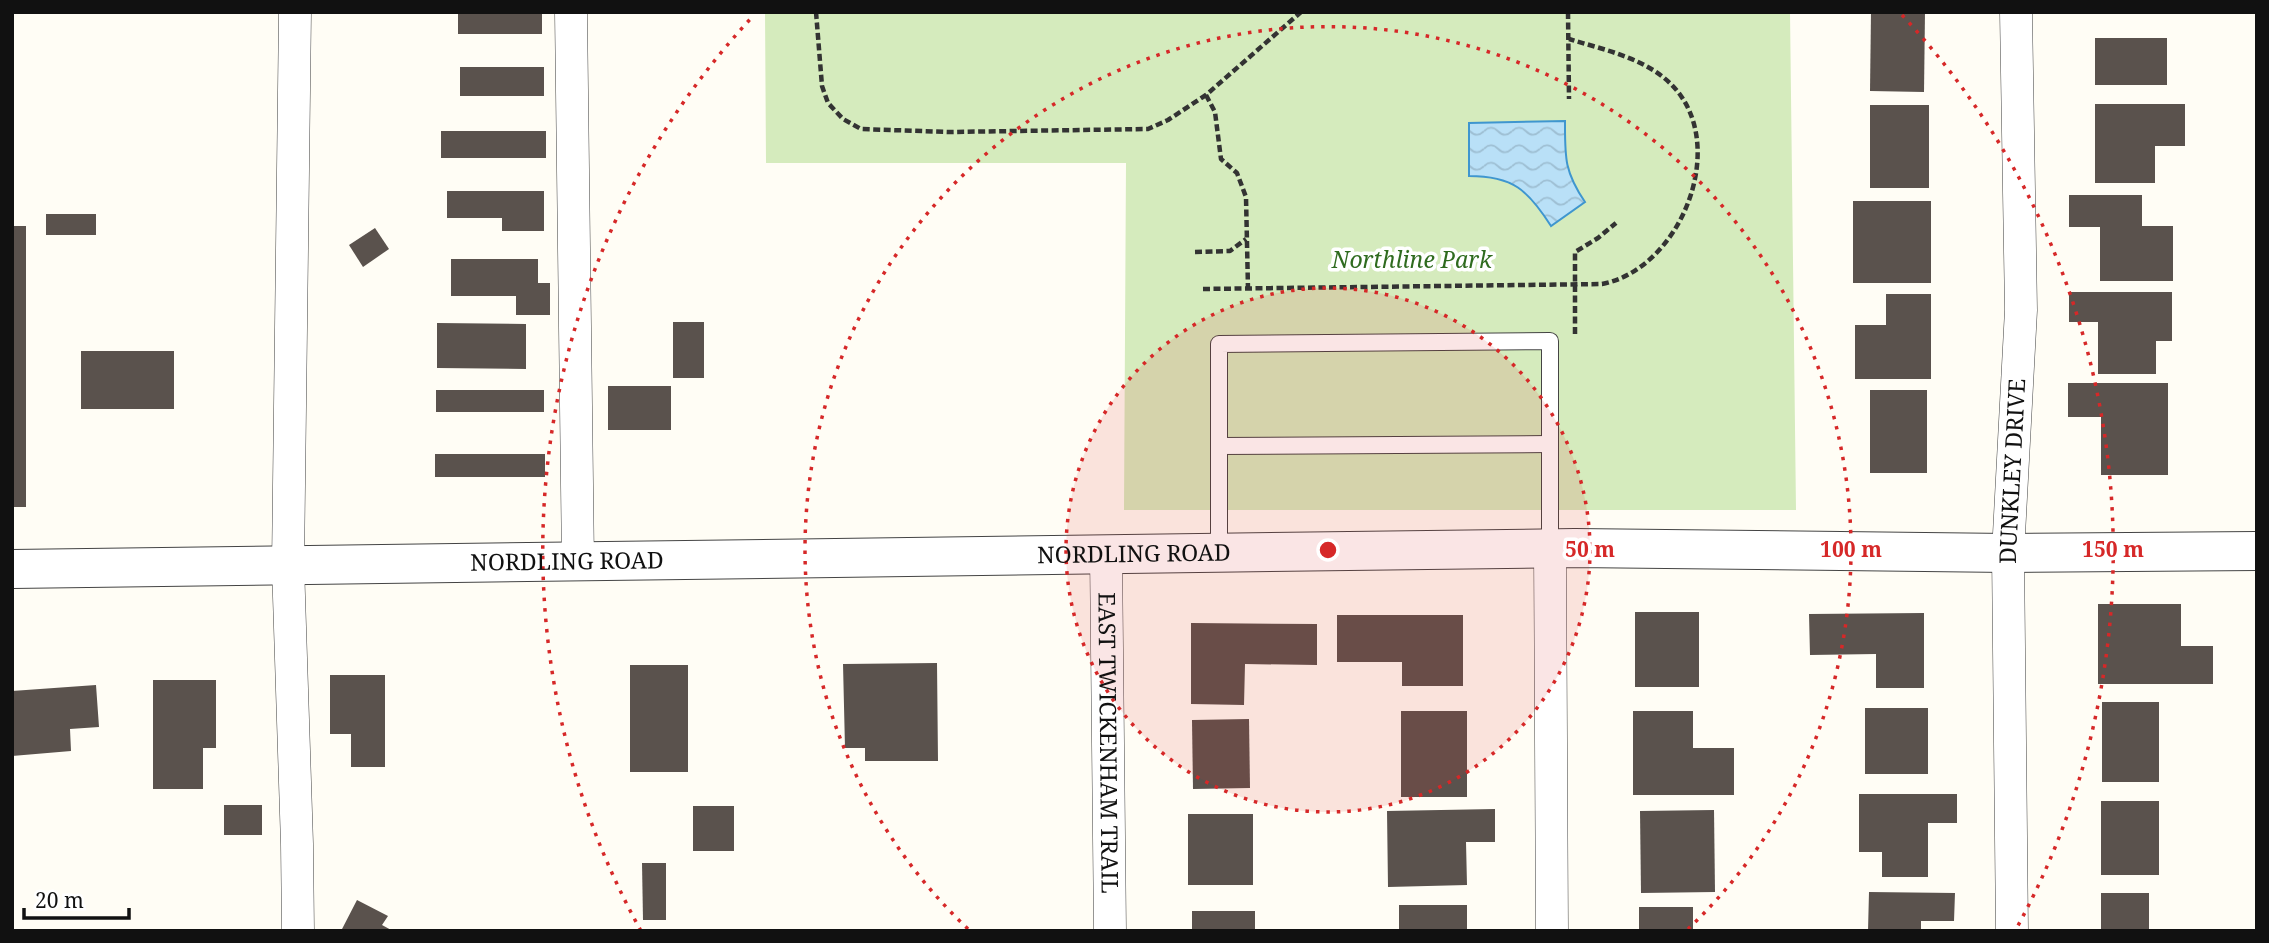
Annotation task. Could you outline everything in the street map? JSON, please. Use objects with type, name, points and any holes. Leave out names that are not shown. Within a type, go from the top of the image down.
[{"type":"street","points":[[295,12],[288,565],[298,931]]},
{"type":"street","points":[[571,12],[578,563]]},
{"type":"street","name":"DUNKLEY DRIVE","points":[[2012,931],[2008,553],[2021,310],[2016,12]]},
{"type":"street","points":[[1550,549],[1552,931]]},
{"type":"street","name":"NORDLING ROAD","points":[[12,569],[1550,549],[2008,553],[2257,551]]},
{"type":"street","name":"EAST TWICKENHAM TRAIL","points":[[1106,554],[1110,931]]},
{"type":"lane","points":[[1219,553],[1219,344],[1550,341],[1550,549]]},
{"type":"lane","points":[[1219,446],[1550,444]]},
{"type":"path","points":[[816,12],[822,86],[828,103],[843,119],[861,129],[949,132],[1148,129],[1168,120],[1206,95],[1301,12]]},
{"type":"path","points":[[1568,12],[1569,99]]},
{"type":"path","points":[[1203,289],[1602,284],[1629,275],[1668,240],[1685,210],[1696,178],[1695,129],[1680,94],[1662,76],[1641,62],[1569,39]]},
{"type":"path","points":[[1206,95],[1214,112],[1222,159],[1237,173],[1246,197],[1248,289]]},
{"type":"path","points":[[1575,283],[1575,253],[1616,223]]},
{"type":"path","points":[[1195,253],[1230,251],[1247,238]]},
{"type":"green space","name":"Northline Park","points":[[765,12],[1790,12],[1796,510],[1124,510],[1126,163],[766,163]]},
{"type":"water","points":[[1565,121],[1569,172],[1585,202],[1551,226],[1535,203],[1518,188],[1497,179],[1469,176],[1469,123]]},
{"type":"building","points":[[458,12],[542,12],[542,34],[458,34]]},
{"type":"building","points":[[1871,12],[1925,12],[1924,92],[1870,91]]},
{"type":"building","points":[[2095,38],[2167,38],[2167,85],[2095,85]]},
{"type":"building","points":[[460,67],[544,67],[544,96],[460,96]]},
{"type":"building","points":[[2095,104],[2185,104],[2185,146],[2155,146],[2155,183],[2095,183]]},
{"type":"building","points":[[1870,105],[1929,105],[1929,188],[1870,188]]},
{"type":"building","points":[[441,131],[546,131],[546,158],[441,158]]},
{"type":"building","points":[[447,191],[544,191],[544,231],[502,231],[502,218],[447,218]]},
{"type":"building","points":[[2069,195],[2142,195],[2142,226],[2173,226],[2173,281],[2100,281],[2100,227],[2069,227]]},
{"type":"building","points":[[1853,201],[1931,201],[1931,283],[1853,283]]},
{"type":"building","points":[[46,214],[96,214],[96,235],[46,235]]},
{"type":"building","points":[[12,226],[26,226],[26,507],[12,507]]},
{"type":"building","points":[[375,228],[389,249],[363,267],[349,245]]},
{"type":"building","points":[[451,259],[538,259],[538,283],[550,283],[550,315],[516,315],[516,296],[451,296]]},
{"type":"building","points":[[2069,292],[2172,292],[2172,341],[2156,341],[2156,374],[2098,374],[2098,322],[2069,322]]},
{"type":"building","points":[[1886,294],[1931,294],[1931,379],[1855,379],[1855,325],[1886,325]]},
{"type":"building","points":[[673,322],[704,322],[704,378],[673,378]]},
{"type":"building","points":[[437,323],[526,324],[526,369],[437,368]]},
{"type":"building","points":[[81,351],[174,351],[174,409],[81,409]]},
{"type":"building","points":[[2068,383],[2168,383],[2168,475],[2101,475],[2101,417],[2068,417]]},
{"type":"building","points":[[608,386],[671,386],[671,430],[608,430]]},
{"type":"building","points":[[436,390],[544,390],[544,412],[436,412]]},
{"type":"building","points":[[1870,390],[1927,390],[1927,473],[1870,473]]},
{"type":"building","points":[[435,454],[545,454],[545,477],[435,477]]},
{"type":"building","points":[[2098,604],[2181,604],[2181,646],[2213,646],[2213,684],[2098,684]]},
{"type":"building","points":[[1635,612],[1699,612],[1699,687],[1635,687]]},
{"type":"building","points":[[1924,613],[1924,688],[1876,688],[1876,654],[1810,655],[1809,614]]},
{"type":"building","points":[[1337,615],[1463,615],[1463,686],[1402,686],[1402,662],[1337,662]]},
{"type":"building","points":[[1191,623],[1317,624],[1317,665],[1245,664],[1244,705],[1191,704]]},
{"type":"building","points":[[937,663],[938,761],[865,761],[865,748],[845,748],[843,664]]},
{"type":"building","points":[[630,665],[688,665],[688,772],[630,772]]},
{"type":"building","points":[[330,675],[385,675],[385,767],[351,767],[351,734],[330,734]]},
{"type":"building","points":[[153,680],[216,680],[216,748],[203,748],[203,789],[153,789]]},
{"type":"building","points":[[96,685],[99,727],[70,729],[71,751],[12,756],[12,691]]},
{"type":"building","points":[[2102,702],[2159,702],[2159,782],[2102,782]]},
{"type":"building","points":[[1865,708],[1928,708],[1928,774],[1865,774]]},
{"type":"building","points":[[1401,711],[1467,711],[1467,797],[1401,797]]},
{"type":"building","points":[[1633,711],[1693,711],[1693,748],[1734,748],[1734,795],[1633,795]]},
{"type":"building","points":[[1249,719],[1250,788],[1193,789],[1192,720]]},
{"type":"building","points":[[1859,794],[1957,794],[1957,823],[1928,823],[1928,877],[1882,877],[1882,852],[1859,852]]},
{"type":"building","points":[[2101,801],[2159,801],[2159,875],[2101,875]]},
{"type":"building","points":[[224,805],[262,805],[262,835],[224,835]]},
{"type":"building","points":[[693,806],[734,806],[734,851],[693,851]]},
{"type":"building","points":[[1495,809],[1495,842],[1466,842],[1467,885],[1388,887],[1387,811]]},
{"type":"building","points":[[1714,810],[1715,892],[1641,893],[1640,811]]},
{"type":"building","points":[[1188,814],[1253,814],[1253,885],[1188,885]]},
{"type":"building","points":[[642,863],[666,863],[666,920],[643,920]]},
{"type":"building","points":[[1869,892],[1955,893],[1954,921],[1921,921],[1921,931],[1868,931]]},
{"type":"building","points":[[2101,893],[2149,893],[2149,931],[2101,931]]},
{"type":"building","points":[[357,900],[388,916],[382,925],[393,931],[341,931]]},
{"type":"building","points":[[1399,905],[1467,905],[1467,931],[1399,931]]},
{"type":"building","points":[[1639,907],[1693,907],[1693,931],[1639,931]]},
{"type":"building","points":[[1192,911],[1255,911],[1255,931],[1192,931]]}]
